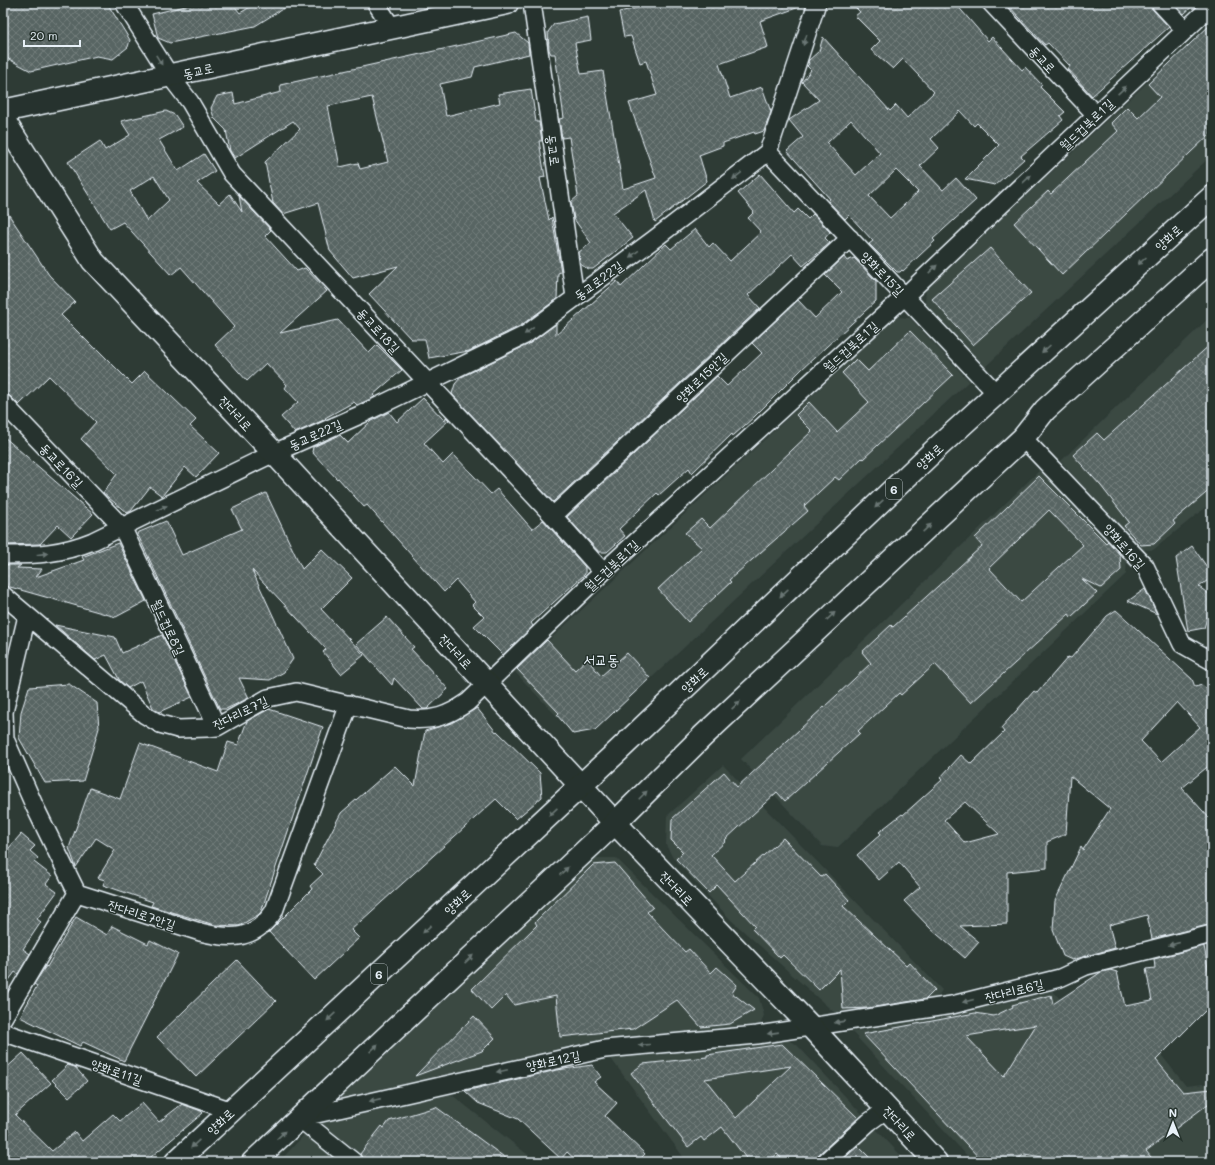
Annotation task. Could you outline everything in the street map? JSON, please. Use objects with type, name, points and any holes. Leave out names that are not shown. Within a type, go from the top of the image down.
[{"type":"main road","name":"동교로","points":[[3,111],[170,76],[283,50],[392,28],[468,7],[507,3]]},
{"type":"main road","name":"잔다리로","points":[[3,119],[93,261],[274,453],[615,823],[812,1028],[936,1162]]},
{"type":"main road","name":"양화로","points":[[176,1162],[581,785],[996,394],[1212,197]]},
{"type":"main road","points":[[253,1162],[615,823],[709,730],[1023,438],[1045,410],[1212,259]]},
{"type":"street","points":[[376,3],[392,28]]},
{"type":"street","name":"동교로","points":[[532,3],[575,297]]},
{"type":"street","points":[[768,152],[817,3]]},
{"type":"street","name":"동교로","points":[[991,3],[1096,115]]},
{"type":"street","points":[[1160,3],[1185,30]]},
{"type":"street","name":"동교로18길","points":[[129,5],[170,76],[190,102],[232,174],[554,516],[602,572]]},
{"type":"street","name":"월드컵북로1길","points":[[486,684],[602,572],[905,296],[1212,5]]},
{"type":"street","name":"동교로22길","points":[[274,453],[428,382],[525,335],[768,152]]},
{"type":"street","name":"양화로15길","points":[[768,152],[996,394]]},
{"type":"street","name":"양화로15안길","points":[[554,516],[850,238]]},
{"type":"street","name":"동교로16길","points":[[3,403],[122,527]]},
{"type":"street","name":"양화로16길","points":[[1023,438],[1145,566],[1182,644],[1212,661]]},
{"type":"street","points":[[3,555],[37,555],[71,550],[122,527],[274,453]]},
{"type":"street","name":"월드컵로8길","points":[[122,527],[217,727]]},
{"type":"street","name":"잔다리로7길","points":[[3,595],[145,716],[160,724],[178,729],[217,727],[268,698],[296,692],[390,715],[425,720],[440,718],[453,712],[468,702],[486,684]]},
{"type":"street","points":[[3,1018],[77,893],[34,805],[5,739],[4,712],[27,616]]},
{"type":"street","name":"잔다리로7안길","points":[[77,893],[219,937],[233,938],[257,929],[267,921],[274,911],[349,704]]},
{"type":"street","name":"잔다리로6길","points":[[812,1028],[952,1005],[1060,978],[1086,966],[1212,934]]},
{"type":"street","name":"양화로12길","points":[[299,1118],[604,1049],[757,1035],[812,1028]]},
{"type":"street","name":"양화로11길","points":[[3,1032],[232,1111]]},
{"type":"street","points":[[825,1162],[869,1122],[887,1109]]},
{"type":"street","points":[[299,1118],[354,1162]]},
{"type":"shaded area","points":[[1212,22],[1212,155],[985,367],[925,304],[926,289]]},
{"type":"shaded area","points":[[1212,315],[1212,502],[1153,550],[1136,549],[1061,461]]},
{"type":"shaded area","points":[[896,317],[910,318],[969,381],[598,728],[569,729],[515,672]]},
{"type":"shaded area","points":[[1040,470],[1127,559],[1126,574],[837,848],[822,846],[741,759]]},
{"type":"shaded area","points":[[723,765],[942,990],[934,1002],[838,1016],[731,920],[673,858],[666,845],[667,816]]},
{"type":"shaded area","points":[[592,858],[616,858],[759,998],[764,1015],[757,1035],[782,1038],[796,1044],[907,1162],[687,1162],[604,1049],[442,1087],[537,1162],[279,1162],[325,1112]]},
{"type":"shaded area","points":[[1053,991],[1060,999],[1054,1066],[1029,1162],[973,1162],[852,1032],[1003,1003]]},
{"type":"shaded area","points":[[1158,1051],[1186,1086],[1212,1083],[1212,1162],[1065,1162],[1105,1095]]},
{"type":"building","points":[[3,3],[107,3],[130,40],[128,47],[113,59],[97,56],[31,71],[3,56]]},
{"type":"building","points":[[198,3],[232,3],[240,13],[257,3],[292,3],[255,26],[170,43],[158,38],[152,14]]},
{"type":"building","points":[[658,3],[804,3],[805,5],[760,21],[768,47],[719,64],[730,98],[762,87],[771,112],[764,131],[755,134],[754,132],[723,143],[723,146],[699,155],[707,181],[655,222],[646,190],[613,213],[633,238],[593,269],[588,269],[580,264],[579,252],[591,243],[574,219],[571,202],[578,196],[569,137],[562,138],[559,119],[564,118],[555,54],[551,54],[549,50],[548,32],[554,24],[588,17],[591,40],[575,43],[581,74],[603,71],[623,189],[656,178],[629,103],[657,95],[646,61],[640,63],[631,36],[624,37],[619,12]]},
{"type":"building","points":[[851,3],[955,3],[988,41],[992,37],[1022,70],[1025,67],[1042,85],[1040,87],[1065,112],[1060,116],[1063,120],[1021,156],[1024,159],[995,185],[965,179],[999,145],[977,123],[974,126],[960,111],[931,139],[939,148],[920,166],[943,190],[956,178],[976,200],[933,239],[935,241],[903,271],[902,270],[900,272],[897,272],[869,244],[873,241],[849,215],[845,219],[828,201],[830,199],[787,151],[803,137],[789,120],[819,100],[802,82],[811,70],[807,66],[809,64],[808,61],[819,51],[823,37],[890,111],[896,105],[907,118],[934,92],[903,59],[893,69],[871,50],[880,41],[855,16],[860,12]],"holes":[[[851,120],[880,153],[856,175],[827,143]],[[896,170],[918,192],[890,218],[869,196]]]},
{"type":"building","points":[[1006,3],[1150,3],[1153,10],[1169,27],[1092,96],[1068,69],[1070,66],[1048,43],[1045,45]]},
{"type":"building","points":[[1174,3],[1196,3],[1184,14]]},
{"type":"building","points":[[1212,23],[1212,132],[1062,275],[1014,223],[1048,191],[1051,194],[1118,131],[1111,123],[1127,107],[1138,118],[1160,97],[1148,84]]},
{"type":"building","points":[[516,33],[528,43],[529,54],[475,67],[472,77],[440,84],[446,116],[500,103],[498,94],[531,89],[536,122],[539,122],[542,141],[539,141],[545,177],[540,178],[549,220],[552,217],[561,272],[558,273],[557,299],[520,326],[469,351],[429,358],[425,339],[411,339],[369,294],[398,266],[353,278],[330,251],[318,203],[283,214],[273,203],[265,162],[300,129],[293,121],[235,158],[230,151],[226,130],[214,118],[211,108],[217,96],[233,93],[235,104],[281,92],[280,85]],"holes":[[[372,97],[388,162],[360,169],[358,163],[340,167],[328,106]]]},
{"type":"building","points":[[166,111],[175,115],[183,127],[159,140],[178,171],[204,154],[215,171],[197,183],[219,204],[230,194],[242,212],[239,196],[271,230],[265,236],[297,271],[305,268],[327,291],[280,333],[338,320],[369,353],[377,345],[402,370],[373,395],[375,397],[357,405],[354,402],[325,418],[326,419],[295,433],[281,417],[298,402],[285,388],[287,385],[266,363],[247,381],[215,345],[234,327],[181,267],[171,275],[123,222],[110,229],[68,162],[100,141],[105,150],[130,135],[121,121]],"holes":[[[154,176],[169,200],[147,221],[130,191]]]},
{"type":"building","points":[[760,174],[794,213],[798,209],[808,219],[813,214],[830,232],[825,238],[830,243],[803,266],[792,254],[748,295],[760,308],[553,502],[452,394],[455,384],[461,377],[529,344],[556,324],[556,335],[617,281],[621,287],[666,244],[671,249],[695,229],[709,247],[713,243],[730,261],[761,232],[748,218],[754,212],[738,193]]},
{"type":"building","points":[[3,206],[49,275],[75,302],[61,315],[132,384],[145,371],[196,420],[190,426],[219,453],[196,477],[185,467],[162,496],[150,487],[131,511],[127,513],[103,493],[117,474],[81,439],[96,422],[49,376],[19,405],[10,396],[3,393]]},
{"type":"building","points":[[990,248],[1031,293],[973,345],[932,299]]},
{"type":"building","points":[[844,257],[847,261],[854,258],[876,281],[876,301],[802,369],[754,417],[733,436],[732,434],[692,473],[689,468],[659,495],[657,493],[619,529],[625,536],[607,552],[599,552],[567,517],[717,376],[727,386],[762,353],[752,343],[798,300],[815,318],[842,292],[825,275]]},
{"type":"building","points":[[910,331],[953,375],[839,480],[835,477],[804,506],[808,511],[729,580],[731,582],[688,622],[658,589],[702,548],[685,533],[701,519],[710,528],[812,431],[796,415],[809,402],[837,432],[869,402],[842,373],[856,359],[868,371]]},
{"type":"building","points":[[1212,343],[1212,488],[1173,521],[1175,524],[1154,544],[1141,545],[1124,526],[1129,522],[1101,486],[1073,455],[1097,433],[1104,440]]},
{"type":"building","points":[[423,398],[445,421],[446,417],[449,420],[424,443],[443,464],[453,454],[491,494],[497,489],[532,529],[543,520],[585,567],[585,574],[531,623],[533,626],[503,655],[474,626],[484,617],[472,605],[475,602],[456,580],[444,592],[367,505],[364,507],[312,452],[313,447],[340,435],[348,443],[371,421],[389,412],[397,422]]},
{"type":"building","points":[[3,436],[93,514],[71,537],[58,525],[40,544],[3,545]]},
{"type":"building","points":[[1039,476],[1106,543],[1108,541],[1120,555],[1121,570],[1101,588],[1082,579],[1097,593],[1071,617],[1069,614],[971,703],[935,664],[901,695],[899,693],[858,731],[860,733],[785,801],[777,792],[711,855],[735,881],[783,838],[821,877],[825,874],[849,900],[843,906],[906,965],[909,962],[935,990],[926,999],[868,1008],[843,1009],[840,969],[819,990],[783,955],[780,958],[752,929],[755,926],[717,885],[709,893],[676,859],[683,852],[671,840],[672,819],[724,772],[737,787],[837,695],[871,663],[862,652],[891,625],[893,627],[982,546],[975,538]],"holes":[[[1049,510],[1083,545],[1021,602],[989,568]]]},
{"type":"building","points":[[266,493],[302,569],[322,549],[352,578],[321,609],[364,655],[341,674],[323,652],[326,649],[252,570],[293,659],[284,672],[270,680],[239,678],[249,698],[226,709],[220,709],[137,533],[166,521],[182,555],[242,529],[232,509]]},
{"type":"building","points":[[118,543],[146,601],[116,617],[3,585],[3,565],[21,565],[17,568],[42,569],[36,577],[84,560],[82,557]]},
{"type":"building","points":[[1192,546],[1212,574],[1212,577],[1199,587],[1212,596],[1212,601],[1204,628],[1188,631],[1176,558]]},
{"type":"building","points":[[1145,589],[1157,614],[1128,601]]},
{"type":"building","points":[[1116,610],[1192,679],[1195,687],[1202,685],[1212,694],[1212,763],[1182,788],[1212,821],[1212,924],[1152,939],[1147,915],[1109,925],[1115,948],[1072,960],[1063,956],[1053,930],[1055,901],[1081,847],[1083,850],[1110,809],[1070,776],[1066,834],[1047,842],[1047,868],[1007,872],[1007,924],[960,926],[979,942],[965,958],[931,929],[904,901],[920,887],[899,862],[879,880],[857,855],[881,834],[879,832],[902,814],[903,815],[942,780],[940,778],[961,755],[971,764],[1004,732],[1001,728],[1034,691],[1037,693],[1068,657],[1071,658],[1107,616]],"holes":[[[1177,702],[1200,727],[1161,762],[1141,741]],[[965,802],[999,834],[965,843],[944,820]]]},
{"type":"building","points":[[387,617],[414,647],[411,649],[448,689],[427,709],[423,709],[394,678],[392,685],[356,644]]},
{"type":"building","points":[[55,625],[115,637],[122,653],[162,635],[192,697],[159,712],[153,708],[141,681],[128,688],[120,681],[106,655],[95,660]]},
{"type":"building","points":[[547,640],[575,670],[587,659],[601,676],[627,653],[650,678],[595,730],[573,734],[557,715],[559,713],[517,669]]},
{"type":"building","points":[[69,684],[97,703],[99,728],[83,781],[45,783],[19,738],[21,712],[29,687]]},
{"type":"building","points":[[477,708],[496,732],[497,731],[540,773],[542,797],[516,819],[496,799],[351,930],[359,938],[314,980],[269,932],[312,889],[310,886],[323,874],[314,865],[341,813],[395,766],[415,786],[425,731],[451,723]]},
{"type":"building","points":[[269,709],[323,727],[261,912],[258,915],[239,926],[215,925],[151,906],[153,902],[103,885],[105,880],[98,878],[115,850],[96,838],[76,867],[69,848],[90,788],[120,799],[140,743],[218,772],[228,742],[238,745],[247,721]]},
{"type":"building","points":[[21,834],[35,846],[30,851],[38,858],[34,862],[52,876],[46,884],[57,892],[37,919],[41,922],[23,949],[30,954],[18,974],[15,972],[3,988],[3,855]]},
{"type":"building","points":[[615,863],[653,907],[647,912],[685,952],[689,949],[711,973],[717,967],[737,985],[732,993],[754,1010],[730,1024],[701,1027],[677,1000],[633,1029],[560,1037],[556,996],[514,1005],[506,995],[491,1010],[472,989],[537,925],[535,922],[593,865]]},
{"type":"building","points":[[76,917],[107,935],[112,926],[148,944],[150,940],[178,954],[124,1061],[83,1042],[80,1046],[20,1017],[37,986],[34,984],[46,966],[47,967]]},
{"type":"building","points":[[1204,946],[1210,979],[1212,979],[1212,1004],[1156,1060],[1183,1092],[1212,1089],[1212,1101],[1146,1151],[1155,1162],[1072,1162],[1024,1154],[1015,1162],[983,1162],[863,1034],[975,1013],[994,1016],[1013,1007],[1012,1005],[1051,995],[1053,1004],[1101,972],[1110,970],[1117,972],[1125,1006],[1152,1001],[1146,969],[1155,968],[1154,959]],"holes":[[[1036,1025],[1004,1076],[966,1036]]]},
{"type":"building","points":[[237,960],[276,1001],[196,1077],[157,1037]]},
{"type":"building","points":[[474,1016],[495,1038],[482,1051],[415,1076]]},
{"type":"building","points":[[782,1044],[858,1118],[818,1155],[815,1162],[785,1162],[777,1154],[768,1162],[749,1162],[722,1127],[704,1141],[701,1137],[688,1147],[631,1073],[643,1064],[707,1057],[707,1055]],"holes":[[[791,1066],[736,1118],[705,1079]]]},
{"type":"building","points":[[23,1053],[51,1083],[15,1115],[52,1151],[75,1132],[82,1141],[113,1114],[120,1121],[142,1103],[159,1122],[182,1104],[203,1113],[145,1162],[3,1162],[3,1071]]},
{"type":"building","points":[[68,1065],[75,1067],[87,1081],[69,1097],[52,1080]]},
{"type":"building","points":[[592,1065],[601,1077],[594,1082],[617,1103],[605,1116],[645,1154],[637,1162],[578,1162],[567,1152],[561,1159],[518,1119],[478,1103],[465,1091],[557,1070]]},
{"type":"building","points":[[436,1107],[511,1162],[364,1162],[360,1154],[382,1126],[384,1128],[389,1121]]},
{"type":"building","points":[[858,1146],[874,1162],[840,1162]]},
{"type":"district","name":"서교동","points":[[601,659]]}]
